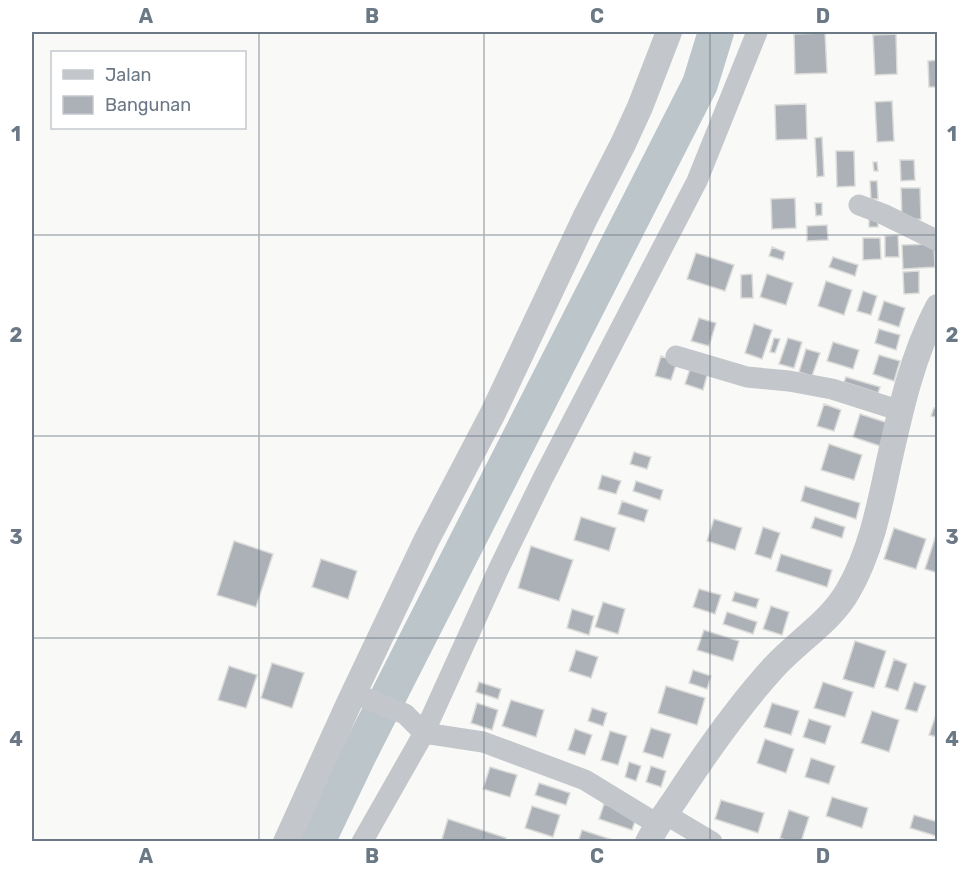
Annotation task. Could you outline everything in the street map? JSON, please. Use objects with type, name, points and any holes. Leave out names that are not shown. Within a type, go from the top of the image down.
[{"type":"street","points":[[286,842],[421,551],[473,453],[580,228],[623,144],[669,32]]},
{"type":"street","points":[[362,842],[424,733],[499,568],[543,478],[697,181],[757,32]]},
{"type":"street","points":[[859,205],[884,214],[938,242]]},
{"type":"street","points":[[657,826],[699,762],[746,699],[777,664],[847,594],[859,569],[874,525],[917,355],[938,307]]},
{"type":"street","points":[[676,356],[747,377],[789,381],[832,389],[901,411]]},
{"type":"street","points":[[354,698],[405,714],[424,733],[483,742],[538,761],[585,780],[657,826],[712,842]]},
{"type":"building","points":[[825,33],[827,73],[795,74],[794,34]]},
{"type":"building","points":[[896,34],[897,74],[875,75],[873,35]]},
{"type":"building","points":[[938,60],[938,87],[929,87],[928,61]]},
{"type":"building","points":[[892,101],[894,141],[877,142],[875,102]]},
{"type":"building","points":[[806,104],[807,139],[776,140],[775,105]]},
{"type":"building","points":[[822,137],[824,176],[817,177],[815,138]]},
{"type":"building","points":[[836,151],[854,151],[855,186],[837,187]]},
{"type":"building","points":[[900,160],[914,160],[915,180],[901,181]]},
{"type":"building","points":[[873,162],[877,162],[878,171],[874,171]]},
{"type":"building","points":[[870,181],[877,181],[878,199],[871,199]]},
{"type":"building","points":[[901,188],[920,188],[921,219],[902,220]]},
{"type":"building","points":[[795,198],[796,228],[772,229],[771,199]]},
{"type":"building","points":[[815,203],[822,203],[822,215],[816,216]]},
{"type":"building","points":[[869,216],[878,216],[878,227],[869,227]]},
{"type":"building","points":[[827,225],[828,240],[807,241],[807,226]]},
{"type":"building","points":[[898,235],[899,257],[885,257],[885,236]]},
{"type":"building","points":[[863,238],[880,238],[881,259],[863,260]]},
{"type":"building","points":[[934,244],[935,267],[903,269],[902,245]]},
{"type":"building","points":[[772,247],[785,252],[783,260],[769,256]]},
{"type":"building","points":[[696,253],[734,265],[725,291],[687,279]]},
{"type":"building","points":[[833,257],[858,265],[855,276],[829,267]]},
{"type":"building","points":[[919,271],[919,293],[904,294],[903,272]]},
{"type":"building","points":[[752,274],[753,298],[741,298],[741,275]]},
{"type":"building","points":[[767,274],[793,283],[786,305],[760,297]]},
{"type":"building","points":[[826,281],[852,290],[844,315],[818,306]]},
{"type":"building","points":[[863,291],[877,296],[871,315],[857,311]]},
{"type":"building","points":[[884,301],[905,308],[899,327],[878,320]]},
{"type":"building","points":[[699,318],[716,323],[709,346],[691,341]]},
{"type":"building","points":[[754,324],[772,330],[762,359],[745,353]]},
{"type":"building","points":[[879,329],[900,335],[896,350],[875,343]]},
{"type":"building","points":[[774,338],[780,339],[775,353],[770,352]]},
{"type":"building","points":[[788,338],[802,342],[794,368],[779,364]]},
{"type":"building","points":[[833,342],[859,350],[853,369],[827,361]]},
{"type":"building","points":[[806,349],[820,353],[812,376],[799,372]]},
{"type":"building","points":[[879,355],[900,361],[894,381],[873,374]]},
{"type":"building","points":[[661,356],[677,362],[671,380],[655,376]]},
{"type":"building","points":[[691,366],[708,372],[703,390],[685,384]]},
{"type":"building","points":[[846,377],[880,387],[878,393],[844,382]]},
{"type":"building","points":[[824,404],[841,410],[834,431],[817,426]]},
{"type":"building","points":[[934,408],[938,409],[938,418],[931,416]]},
{"type":"building","points":[[860,414],[888,423],[880,446],[853,437]]},
{"type":"building","points":[[829,444],[862,455],[854,480],[821,470]]},
{"type":"building","points":[[634,452],[651,457],[647,469],[630,464]]},
{"type":"building","points":[[602,475],[621,481],[616,494],[598,489]]},
{"type":"building","points":[[636,481],[663,490],[660,500],[633,491]]},
{"type":"building","points":[[805,486],[860,503],[856,519],[801,501]]},
{"type":"building","points":[[622,501],[648,510],[644,522],[618,514]]},
{"type":"building","points":[[581,517],[616,528],[609,551],[574,540]]},
{"type":"building","points":[[815,517],[845,527],[842,538],[811,528]]},
{"type":"building","points":[[714,519],[742,528],[735,550],[707,541]]},
{"type":"building","points":[[763,527],[780,533],[771,559],[755,554]]},
{"type":"building","points":[[894,528],[926,539],[916,569],[884,559]]},
{"type":"building","points":[[936,535],[938,535],[938,573],[925,569]]},
{"type":"building","points":[[234,541],[273,554],[256,607],[217,595]]},
{"type":"building","points":[[531,546],[573,560],[559,601],[518,588]]},
{"type":"building","points":[[781,554],[832,570],[827,587],[776,571]]},
{"type":"building","points":[[321,559],[357,571],[348,599],[312,587]]},
{"type":"building","points":[[699,589],[721,595],[715,614],[693,607]]},
{"type":"building","points":[[735,592],[759,599],[756,608],[732,601]]},
{"type":"building","points":[[603,602],[625,609],[618,634],[595,627]]},
{"type":"building","points":[[771,606],[789,612],[782,635],[763,629]]},
{"type":"building","points":[[572,609],[594,616],[589,635],[567,628]]},
{"type":"building","points":[[727,612],[757,622],[753,634],[723,624]]},
{"type":"building","points":[[704,630],[739,641],[733,661],[697,650]]},
{"type":"building","points":[[855,641],[886,651],[874,688],[843,679]]},
{"type":"building","points":[[576,650],[598,657],[591,678],[569,671]]},
{"type":"building","points":[[894,659],[907,664],[898,691],[885,687]]},
{"type":"building","points":[[272,663],[304,673],[292,708],[261,698]]},
{"type":"building","points":[[229,666],[257,675],[246,708],[218,700]]},
{"type":"building","points":[[693,670],[711,676],[707,689],[689,683]]},
{"type":"building","points":[[479,682],[501,689],[498,699],[476,692]]},
{"type":"building","points":[[823,682],[853,692],[845,717],[814,708]]},
{"type":"building","points":[[914,682],[926,686],[917,712],[905,709]]},
{"type":"building","points":[[666,686],[705,698],[697,725],[658,713]]},
{"type":"building","points":[[511,700],[544,710],[536,737],[502,726]]},
{"type":"building","points":[[477,703],[498,710],[492,730],[471,723]]},
{"type":"building","points":[[772,703],[799,711],[791,735],[764,727]]},
{"type":"building","points":[[592,708],[607,713],[603,726],[588,721]]},
{"type":"building","points":[[938,709],[938,737],[929,735]]},
{"type":"building","points":[[872,711],[899,720],[889,752],[861,743]]},
{"type":"building","points":[[809,719],[831,726],[825,744],[803,737]]},
{"type":"building","points":[[651,728],[671,734],[663,758],[643,752]]},
{"type":"building","points":[[575,729],[592,735],[585,755],[568,750]]},
{"type":"building","points":[[610,731],[627,736],[618,765],[601,760]]},
{"type":"building","points":[[765,739],[794,749],[786,773],[757,763]]},
{"type":"building","points":[[811,758],[835,766],[829,784],[805,777]]},
{"type":"building","points":[[629,762],[641,766],[636,781],[625,777]]},
{"type":"building","points":[[651,766],[666,771],[661,787],[646,782]]},
{"type":"building","points":[[490,767],[517,775],[510,797],[483,789]]},
{"type":"building","points":[[539,783],[570,793],[566,805],[535,795]]},
{"type":"building","points":[[832,797],[868,808],[862,828],[826,816]]},
{"type":"building","points":[[721,800],[764,813],[758,833],[715,819]]},
{"type":"building","points":[[604,804],[637,815],[632,830],[599,819]]},
{"type":"building","points":[[532,806],[560,815],[553,837],[525,828]]},
{"type":"building","points":[[789,810],[809,817],[801,842],[790,842],[780,838]]},
{"type":"building","points":[[914,815],[938,822],[936,836],[910,828]]},
{"type":"building","points":[[448,819],[506,838],[505,842],[451,842],[442,839]]},
{"type":"building","points":[[582,830],[616,841],[578,842]]},
{"type":"waterway","points":[[317,842],[359,754],[700,84],[716,32]]}]
